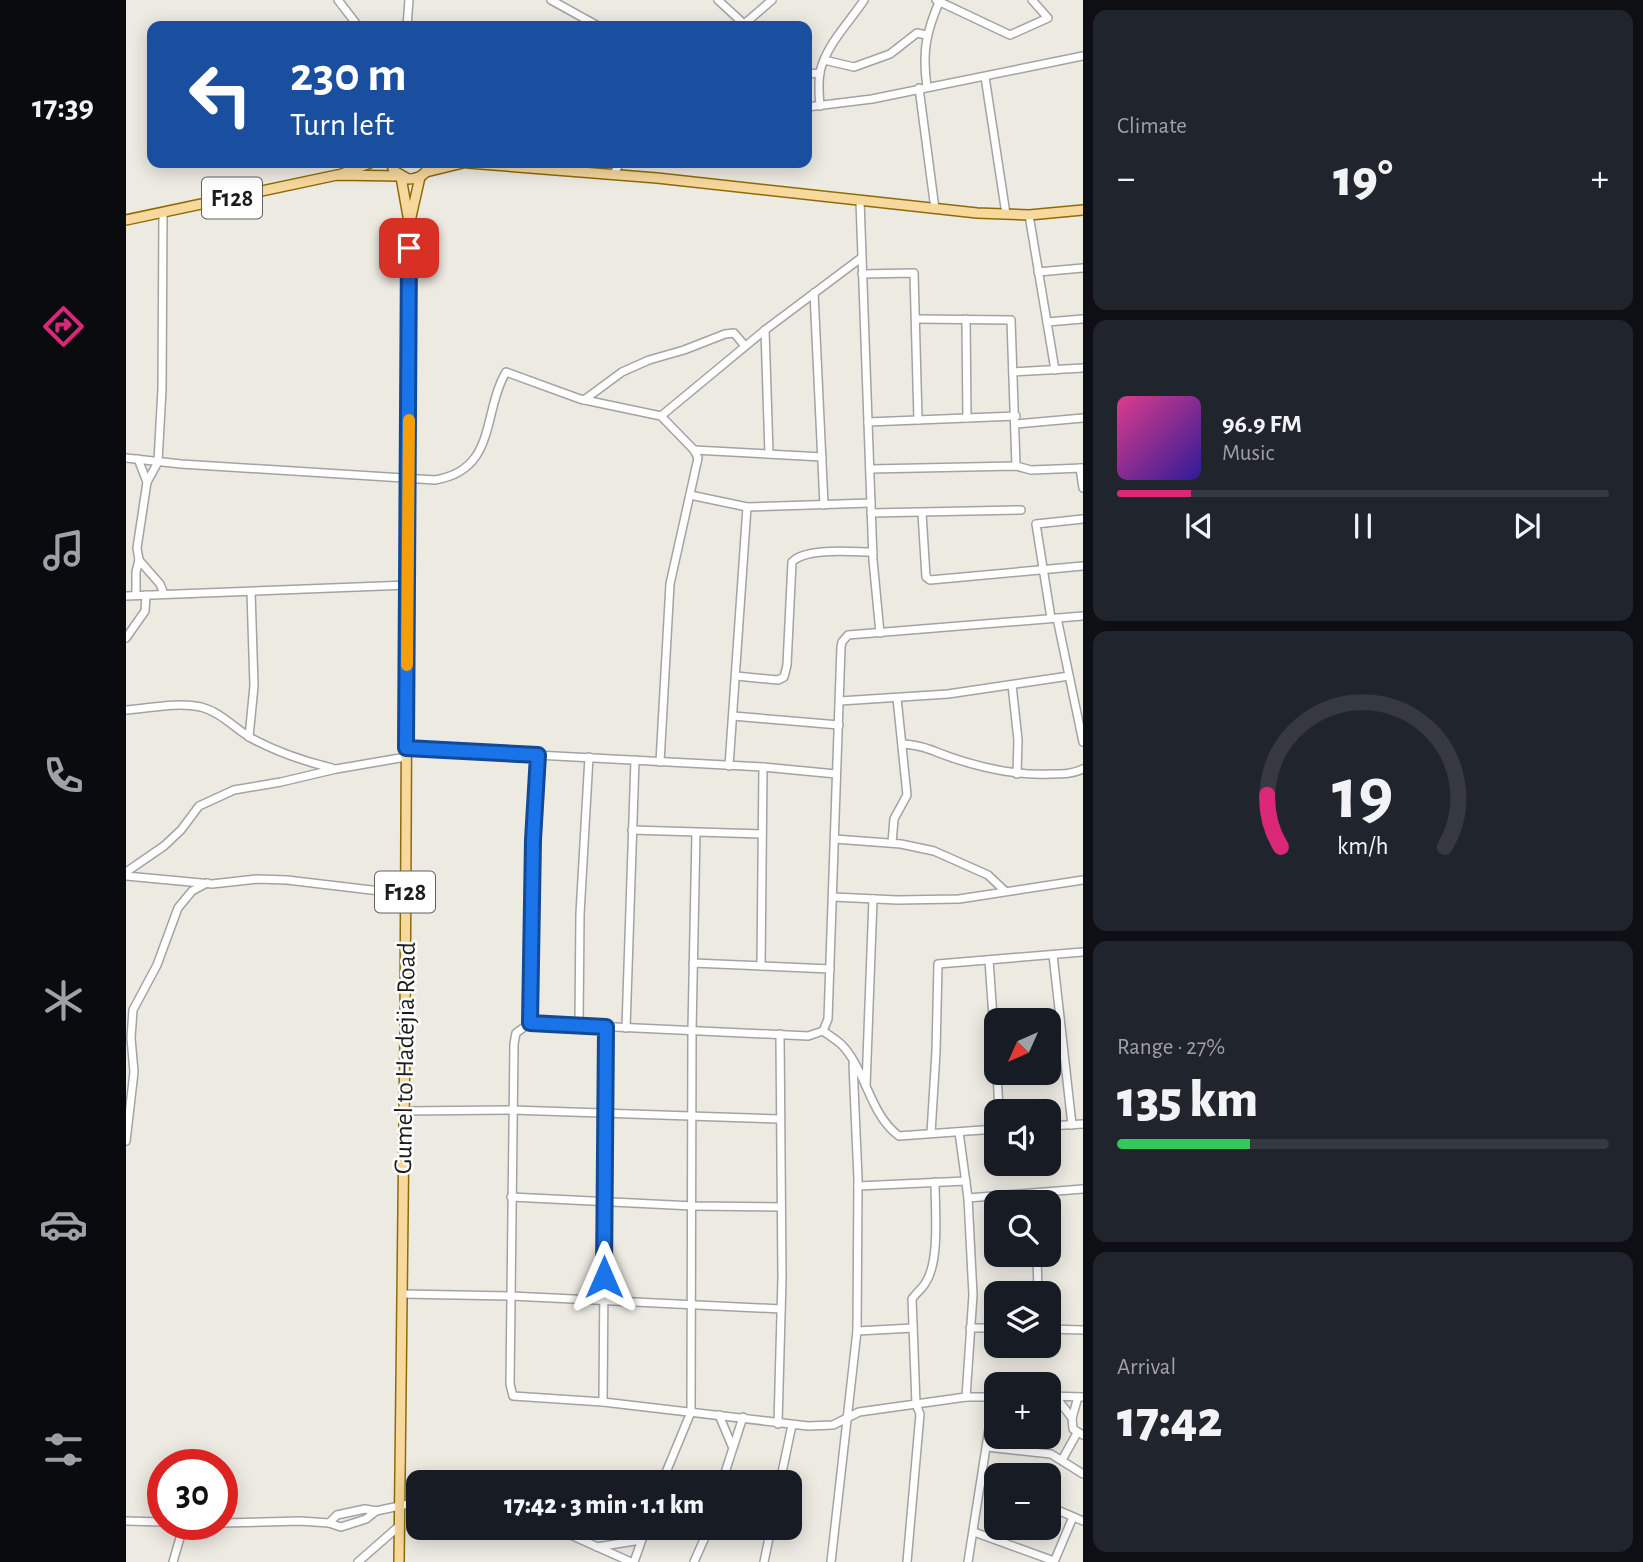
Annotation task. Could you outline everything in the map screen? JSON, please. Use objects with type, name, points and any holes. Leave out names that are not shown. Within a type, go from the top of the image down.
[{"type":"main road","name":"F128","points":[[126,220],[337,176],[357,168]]},
{"type":"main road","name":"F128","points":[[393,168],[400,176],[408,179],[423,175]]},
{"type":"main road","name":"F128","points":[[410,222],[427,168]]},
{"type":"main road","points":[[423,175],[446,168]]},
{"type":"main road","points":[[528,168],[935,209],[1029,215],[1083,209]]},
{"type":"main road","name":"F128","points":[[337,176],[400,176]]},
{"type":"main road","name":"Gumel to Hadejia Road","points":[[399,1562],[410,222],[400,176]]},
{"type":"street","points":[[338,0],[354,21]]},
{"type":"street","points":[[407,21],[409,0]]},
{"type":"street","points":[[551,0],[589,21]]},
{"type":"street","points":[[718,0],[739,21]]},
{"type":"street","points":[[748,21],[772,0]]},
{"type":"street","points":[[820,106],[820,73],[824,61],[863,0]]},
{"type":"street","points":[[935,209],[923,88],[923,61],[926,35],[938,1],[1010,36],[1048,18],[1032,0]]},
{"type":"street","points":[[824,61],[854,67],[890,54],[917,33],[926,35]]},
{"type":"street","points":[[812,107],[872,99],[1083,56]]},
{"type":"street","points":[[812,74],[820,73]]},
{"type":"street","points":[[985,77],[1006,214]]},
{"type":"street","points":[[613,175],[617,168]]},
{"type":"street","points":[[860,201],[873,552],[880,633]]},
{"type":"street","points":[[136,595],[139,559],[137,548],[146,482],[158,462],[162,388],[163,213]]},
{"type":"street","points":[[1029,215],[1055,370]]},
{"type":"street","points":[[661,416],[765,330],[861,258]]},
{"type":"street","points":[[1038,272],[1083,268]]},
{"type":"street","points":[[862,274],[914,273],[918,420]]},
{"type":"street","points":[[814,293],[824,505]]},
{"type":"street","points":[[917,319],[1011,320],[1016,466]]},
{"type":"street","points":[[966,319],[967,418]]},
{"type":"street","points":[[1046,322],[1083,319]]},
{"type":"street","points":[[765,330],[769,454]]},
{"type":"street","points":[[584,400],[622,372],[649,359],[684,350],[725,334],[733,333],[745,346]]},
{"type":"street","points":[[1013,372],[1083,368]]},
{"type":"street","points":[[126,458],[435,480],[451,477],[475,458],[484,446],[506,372],[584,400],[661,416],[694,450],[698,458],[670,584],[660,762]]},
{"type":"street","points":[[868,422],[967,418],[1083,418]]},
{"type":"street","points":[[694,450],[822,457]]},
{"type":"street","points":[[138,459],[146,482]]},
{"type":"street","points":[[870,470],[1016,466],[1031,470],[1082,468],[1083,488]]},
{"type":"street","points":[[690,495],[747,507],[871,503]]},
{"type":"street","points":[[729,766],[747,507]]},
{"type":"street","points":[[872,513],[1021,510]]},
{"type":"street","points":[[922,513],[926,577],[930,580],[1083,566]]},
{"type":"street","points":[[1083,519],[1036,524],[1042,570],[1081,719],[1083,742]]},
{"type":"street","points":[[736,676],[778,680],[784,677],[787,665],[792,562],[797,557],[809,553],[873,552]]},
{"type":"street","points":[[139,559],[160,584],[164,594]]},
{"type":"street","points":[[126,596],[408,585]]},
{"type":"street","points":[[249,737],[254,686],[251,592]]},
{"type":"street","points":[[126,638],[145,611],[146,595]]},
{"type":"street","points":[[984,1397],[966,1397],[859,1412],[833,1425],[792,1425],[603,1402],[513,1396],[510,1384],[511,1196],[516,1033],[530,1023],[808,1036],[823,1031],[828,1019],[841,648],[844,638],[1083,616]]},
{"type":"street","points":[[840,701],[948,694],[1069,676]]},
{"type":"street","points":[[1012,685],[1018,740],[1017,774]]},
{"type":"street","points":[[892,843],[894,819],[907,795],[897,698]]},
{"type":"street","points":[[126,710],[189,705],[204,708],[226,719],[249,737],[302,761],[336,769]]},
{"type":"street","points":[[733,716],[839,725]]},
{"type":"street","points":[[903,744],[923,746],[949,757],[1017,774],[1075,773],[1083,769]]},
{"type":"street","points":[[126,874],[164,846],[181,830],[199,806],[234,790],[281,782],[406,752],[589,757],[836,774]]},
{"type":"street","points":[[530,1023],[533,840],[538,755]]},
{"type":"street","points":[[579,1025],[580,914],[589,757]]},
{"type":"street","points":[[626,1028],[635,760]]},
{"type":"street","points":[[761,966],[763,767]]},
{"type":"street","points":[[632,830],[762,834]]},
{"type":"street","points":[[667,1470],[691,1412],[692,1030],[696,833]]},
{"type":"street","points":[[835,839],[892,843],[934,851],[988,874],[1005,891]]},
{"type":"street","points":[[126,874],[206,883],[257,879],[287,880],[405,894]]},
{"type":"street","points":[[834,897],[959,899],[1083,880]]},
{"type":"street","points":[[126,1141],[134,1072],[131,1038],[133,1010],[157,965],[178,908],[192,891],[206,883]]},
{"type":"street","points":[[866,1087],[873,899]]},
{"type":"street","points":[[931,1133],[938,964],[1083,952]]},
{"type":"street","points":[[1053,955],[1072,1125]]},
{"type":"street","points":[[989,960],[992,1008]]},
{"type":"street","points":[[694,963],[830,969]]},
{"type":"street","points":[[603,1402],[606,1027]]},
{"type":"street","points":[[823,1031],[842,1045],[892,1131],[899,1136],[984,1130]]},
{"type":"street","points":[[778,1424],[781,1310],[780,1034]]},
{"type":"street","points":[[831,1562],[857,1331],[858,1186],[853,1063]]},
{"type":"street","points":[[404,1111],[512,1110],[780,1119]]},
{"type":"street","points":[[1061,1125],[1083,1124]]},
{"type":"street","points":[[959,1132],[968,1198],[972,1295],[966,1397]]},
{"type":"street","points":[[858,1186],[966,1181]]},
{"type":"street","points":[[907,1562],[920,1414],[916,1404],[912,1299],[926,1283],[931,1269],[935,1242],[934,1182]]},
{"type":"street","points":[[1061,1191],[1083,1189]]},
{"type":"street","points":[[511,1196],[692,1206],[781,1207]]},
{"type":"street","points":[[968,1198],[984,1197]]},
{"type":"street","points":[[402,1294],[511,1296],[604,1303],[692,1304],[781,1310]]},
{"type":"street","points":[[857,1331],[913,1328]]},
{"type":"street","points":[[971,1328],[984,1328]]},
{"type":"street","points":[[1061,1329],[1083,1330]]},
{"type":"street","points":[[1061,1396],[1081,1397],[1072,1418],[1073,1429],[1080,1434],[1062,1460]]},
{"type":"street","points":[[1061,1406],[1072,1418]]},
{"type":"street","points":[[719,1415],[732,1447]]},
{"type":"street","points":[[725,1470],[743,1417]]},
{"type":"street","points":[[783,1470],[792,1425]]},
{"type":"street","points":[[968,1562],[987,1449]]},
{"type":"street","points":[[1005,1449],[1051,1454],[1083,1474]]},
{"type":"street","points":[[329,1522],[337,1515],[365,1509],[376,1511],[406,1504]]},
{"type":"street","points":[[238,1524],[329,1522],[341,1527],[366,1520],[376,1511]]},
{"type":"street","points":[[1061,1512],[1083,1521]]},
{"type":"street","points":[[974,1532],[1054,1562],[1073,1517]]},
{"type":"street","points":[[126,1521],[147,1522]]},
{"type":"street","points":[[358,1562],[398,1527]]},
{"type":"street","points":[[173,1562],[179,1540]]},
{"type":"street","points":[[582,1540],[632,1562],[642,1540]]},
{"type":"street","points":[[597,1547],[642,1540]]},
{"type":"street","points":[[694,1562],[704,1540]]},
{"type":"street","points":[[764,1562],[769,1540]]},
{"type":"slow traffic","points":[[407,665],[409,420]]},
{"type":"route","points":[[409,248],[406,748],[538,755],[533,840],[530,1023],[606,1027],[604,1277]]}]
